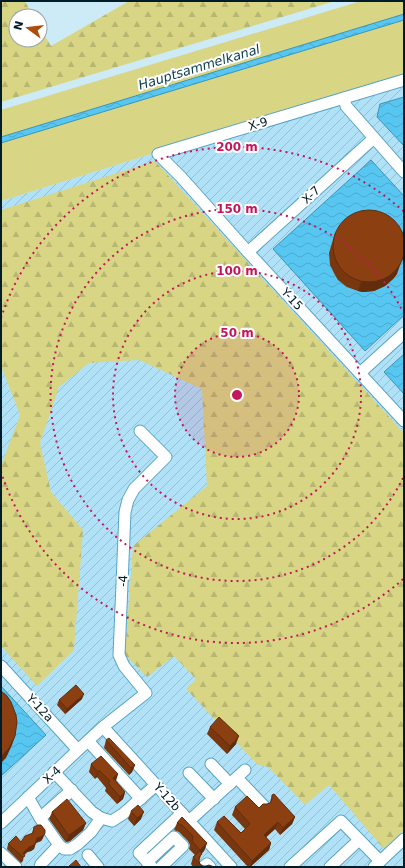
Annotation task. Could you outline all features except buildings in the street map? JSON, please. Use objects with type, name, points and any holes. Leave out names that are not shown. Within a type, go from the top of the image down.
[{"type":"street","name":"X-9","points":[[181,177],[158,154],[345,102],[404,80]]},
{"type":"street","points":[[345,102],[404,172]]},
{"type":"street","name":"X-7","points":[[248,252],[374,138]]},
{"type":"street","name":"Y-15","points":[[181,177],[248,252],[404,420]]},
{"type":"street","points":[[360,373],[404,333]]},
{"type":"street","name":"-4","points":[[103,727],[146,692],[124,666],[119,655],[125,512],[128,500],[134,489],[166,457],[140,431]]},
{"type":"street","name":"Y-12a","points":[[1,666],[78,750]]},
{"type":"street","name":"X-4","points":[[1,823],[103,727]]},
{"type":"street","name":"Y-12b","points":[[103,727],[231,867]]},
{"type":"street","points":[[88,741],[141,799]]},
{"type":"street","points":[[211,764],[237,777],[263,805]]},
{"type":"street","points":[[54,772],[92,812],[101,818],[112,821],[123,814],[156,785]]},
{"type":"street","points":[[189,773],[214,799]]},
{"type":"street","points":[[174,837],[150,865],[139,853],[166,828],[214,799],[237,777]]},
{"type":"street","points":[[40,818],[72,790]]},
{"type":"street","points":[[28,797],[40,818],[59,845],[64,849],[74,847],[91,832],[101,818]]},
{"type":"street","points":[[290,867],[341,821],[359,840],[377,864],[404,839]]},
{"type":"street","points":[[161,867],[183,846],[166,828]]},
{"type":"street","points":[[330,867],[359,840]]},
{"type":"street","points":[[40,867],[41,864],[59,845]]},
{"type":"street","points":[[1,854],[16,867]]},
{"type":"street","points":[[88,855],[98,867]]},
{"type":"street","points":[[203,867],[207,864],[210,867]]},
{"type":"shaded area","points":[[404,75],[404,867],[1,867],[1,201]]},
{"type":"green space","points":[[1,1],[25,1],[29,8],[8,8],[8,48],[48,48],[48,41],[51,46],[129,1],[335,1],[1,102]]},
{"type":"green space","points":[[361,1],[404,1],[404,14],[1,137],[1,110]]},
{"type":"green space","points":[[404,20],[404,75],[1,201],[1,143]]},
{"type":"green space","points":[[155,161],[404,433],[404,830],[384,849],[329,785],[305,805],[268,767],[258,765],[186,689],[196,679],[174,656],[147,677],[125,655],[133,546],[207,486],[202,389],[139,360],[89,363],[59,387],[40,443],[51,492],[83,530],[74,650],[37,686],[1,646],[1,466],[20,415],[1,366],[1,210]]},
{"type":"water","points":[[404,14],[404,20],[1,143],[1,137]]},
{"type":"water","points":[[404,97],[404,146],[377,117],[380,104]]},
{"type":"water","points":[[371,160],[404,196],[404,315],[365,351],[273,249]]},
{"type":"water","points":[[404,354],[404,394],[384,372]]},
{"type":"water","points":[[1,686],[46,735],[1,776]]},
{"type":"water label","name":"Hauptsammelkanal","points":[[199,67]]}]
